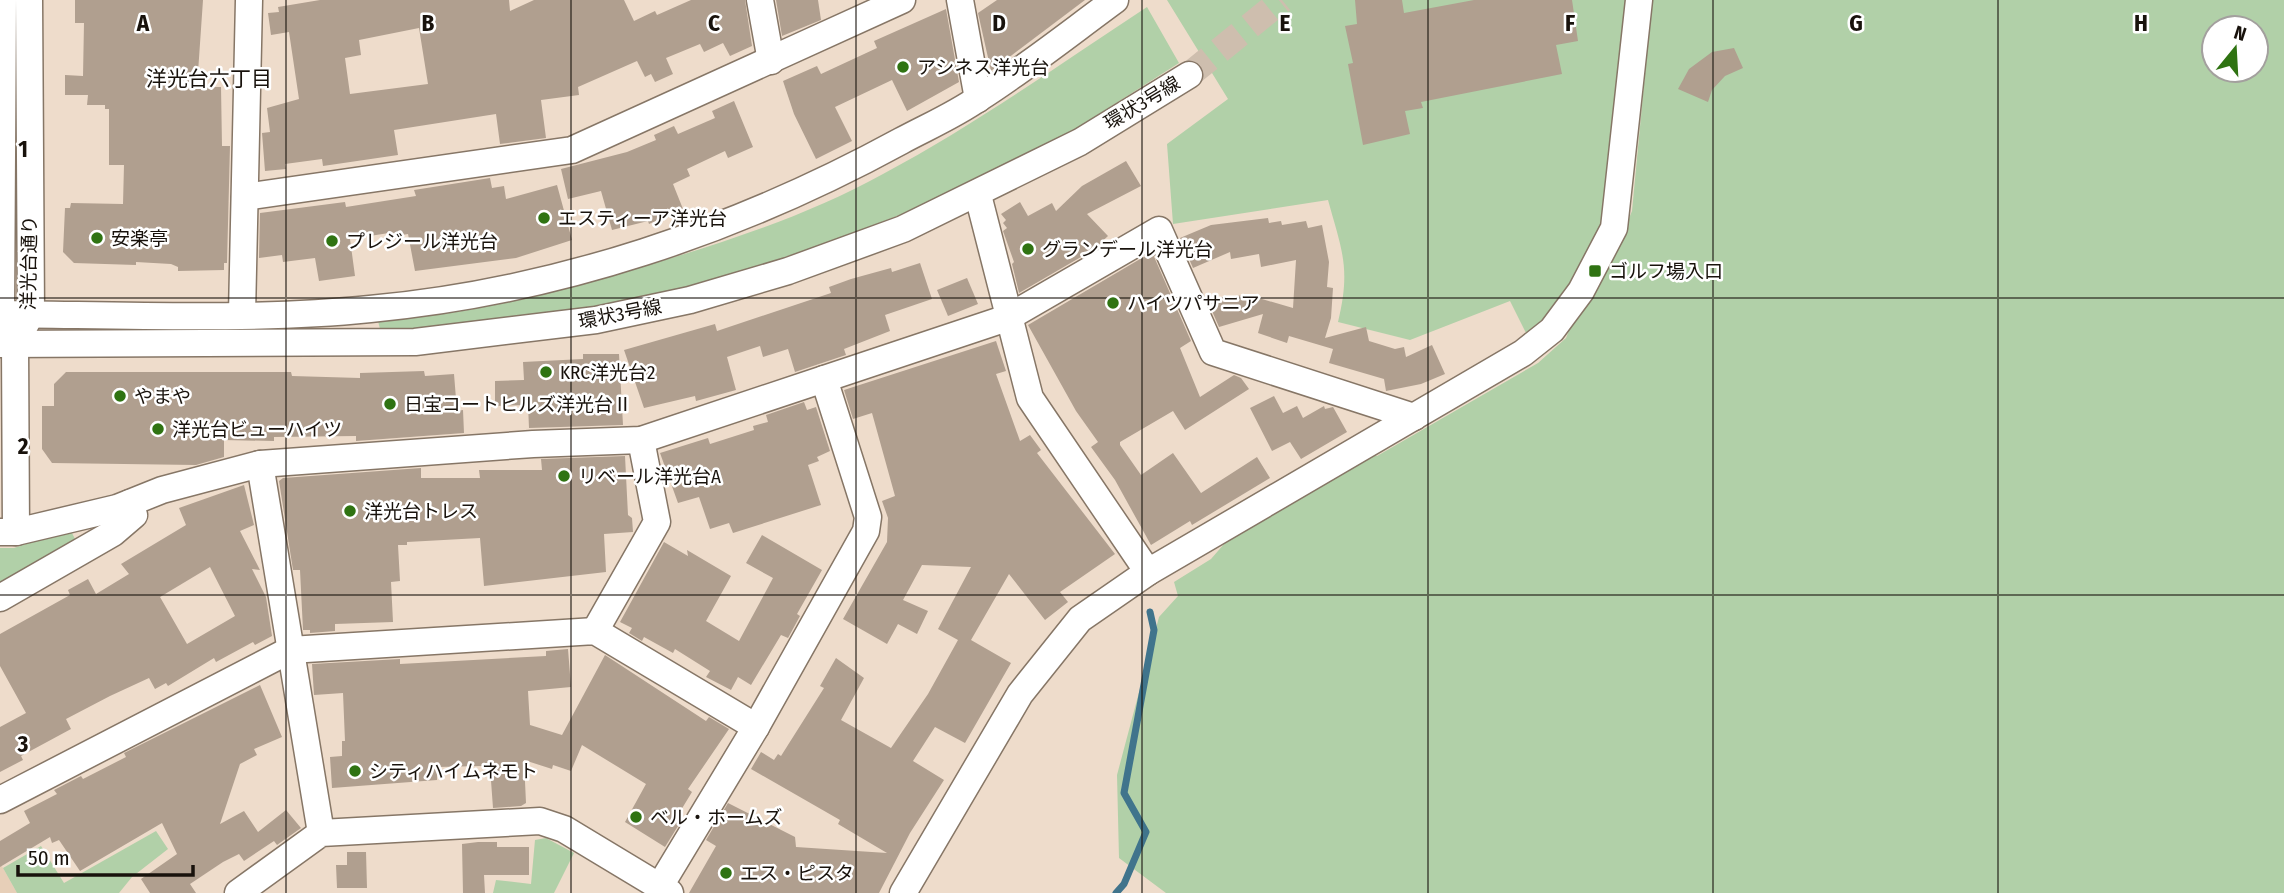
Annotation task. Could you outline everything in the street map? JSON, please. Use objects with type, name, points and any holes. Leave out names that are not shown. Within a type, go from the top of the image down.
[{"type":"street","name":"洋光台通り","points":[[3,0],[1,314],[7,344]]},
{"type":"street","name":"洋光台通り","points":[[7,344],[31,314],[29,0]]},
{"type":"street","points":[[242,314],[250,0]]},
{"type":"street","points":[[761,0],[771,61]]},
{"type":"street","points":[[245,197],[572,150],[902,0]]},
{"type":"street","points":[[960,0],[978,99]]},
{"type":"street","points":[[1,314],[242,314],[370,310],[500,290],[626,257],[724,226],[825,183],[978,99],[1115,0]]},
{"type":"street","points":[[903,893],[1020,694],[1080,619],[1148,572],[1523,353],[1552,330],[1581,291],[1614,228],[1620,195],[1639,0]]},
{"type":"street","name":"環状3号線","points":[[7,344],[415,342],[596,320],[690,300],[788,271],[903,229],[978,195],[1080,142],[1189,75]]},
{"type":"street","points":[[978,195],[1007,318],[1030,398],[1148,572]]},
{"type":"street","points":[[7,344],[8,532],[130,503],[162,490],[260,464],[533,444],[641,440],[1007,318],[1159,230],[1213,352],[1414,417]]},
{"type":"street","points":[[238,893],[321,833],[540,821],[564,829],[665,890],[866,531],[868,517],[824,379]]},
{"type":"street","points":[[595,631],[657,522],[641,440]]},
{"type":"street","points":[[260,464],[321,833]]},
{"type":"street","points":[[0,598],[113,533],[134,515],[130,503]]},
{"type":"street","points":[[0,800],[290,650],[595,631],[756,727]]},
{"type":"shaded area","points":[[0,863],[3,868],[17,893],[0,893]]},
{"type":"green space","points":[[1167,0],[1628,0],[1607,205],[1594,243],[1572,278],[1574,287],[1567,299],[1527,335],[1510,301],[1410,340],[1338,322],[1344,287],[1343,260],[1328,200],[1173,224],[1167,144],[1228,99]]},
{"type":"green space","points":[[1652,0],[2284,0],[2284,893],[1166,893],[1119,858],[1117,775],[1159,617],[1178,596],[1174,582],[1211,559],[1244,521],[1366,450],[1377,456],[1538,363],[1566,338],[1591,277],[1621,238],[1632,211]]},
{"type":"green space","points":[[1147,7],[1179,63],[1044,149],[933,202],[830,242],[704,284],[595,312],[491,326],[380,329],[378,321],[448,313],[516,300],[652,264],[770,225],[828,202],[951,135]]},
{"type":"green space","points":[[70,529],[75,539],[0,583],[0,548],[14,548]]},
{"type":"green space","points":[[156,831],[168,849],[132,877],[119,893],[17,893],[3,868],[41,846],[64,883]]},
{"type":"green space","points":[[546,838],[574,853],[554,893],[493,893],[496,880],[531,884],[535,840]]},
{"type":"building","points":[[75,0],[203,0],[197,87],[221,87],[222,146],[230,146],[227,263],[224,263],[224,270],[178,271],[178,267],[171,264],[136,262],[136,265],[74,263],[63,252],[65,208],[70,208],[71,203],[123,204],[124,165],[109,165],[109,109],[105,109],[105,105],[87,105],[88,95],[65,95],[65,75],[83,76],[84,23],[75,23]]},
{"type":"building","points":[[320,0],[509,0],[510,11],[534,0],[624,0],[634,21],[655,11],[657,15],[691,0],[745,0],[752,46],[730,56],[723,43],[704,52],[700,44],[666,58],[673,74],[655,82],[651,74],[645,77],[637,61],[578,87],[579,95],[541,100],[546,138],[500,144],[496,114],[394,130],[398,155],[323,166],[322,159],[285,164],[286,169],[265,171],[262,133],[270,132],[267,108],[299,99],[289,32],[271,35],[268,13],[279,12],[278,7]],"holes":[[[419,28],[428,84],[350,94],[345,58],[361,55],[359,40]]]},
{"type":"building","points":[[776,0],[818,0],[821,20],[782,36]]},
{"type":"building","points":[[997,0],[1085,0],[991,71],[978,13]]},
{"type":"building","points":[[1355,0],[1402,0],[1404,13],[1474,0],[1572,0],[1578,41],[1556,45],[1562,74],[1421,102],[1423,108],[1405,111],[1410,134],[1363,145],[1348,64],[1353,63],[1345,26],[1357,24]]},
{"type":"building","points":[[946,9],[959,82],[907,111],[892,80],[835,107],[852,141],[816,159],[794,114],[783,81],[817,66],[821,74],[877,48],[874,41]]},
{"type":"building","points":[[1734,48],[1743,68],[1725,76],[1712,90],[1708,102],[1678,89],[1689,69],[1712,52]]},
{"type":"building","points":[[734,101],[753,147],[728,158],[725,151],[687,169],[690,176],[673,184],[683,209],[649,224],[648,221],[612,230],[601,191],[568,199],[561,169],[627,152],[656,140],[654,135],[674,126],[678,134],[715,118],[712,111]]},
{"type":"building","points":[[1126,161],[1141,186],[1087,214],[1108,236],[1093,250],[1019,293],[1012,264],[1014,262],[1003,231],[1007,228],[1003,223],[1006,220],[1001,214],[1020,202],[1028,216],[1052,203],[1056,211],[1082,186]]},
{"type":"building","points":[[490,178],[492,188],[504,186],[506,199],[557,185],[572,240],[516,258],[415,271],[408,234],[390,237],[389,233],[350,239],[355,276],[319,281],[315,258],[283,262],[282,255],[259,258],[260,213],[345,202],[346,207],[416,196],[414,190]]},
{"type":"building","points":[[1268,218],[1269,223],[1281,221],[1282,225],[1306,221],[1308,228],[1322,225],[1329,262],[1327,287],[1333,288],[1331,318],[1325,338],[1366,327],[1369,341],[1395,349],[1404,347],[1406,357],[1432,345],[1445,374],[1421,384],[1386,391],[1384,379],[1329,363],[1333,349],[1289,336],[1287,343],[1258,333],[1263,314],[1219,327],[1209,304],[1245,294],[1293,308],[1296,260],[1261,267],[1259,254],[1231,259],[1230,252],[1193,268],[1180,238],[1211,225]]},
{"type":"building","points":[[1152,252],[1191,341],[1180,348],[1200,397],[1234,375],[1241,378],[1249,389],[1185,430],[1173,411],[1120,442],[1120,445],[1141,475],[1173,453],[1201,493],[1257,457],[1270,478],[1192,525],[1190,521],[1151,545],[1115,480],[1091,447],[1098,442],[1076,411],[1028,325]]},
{"type":"building","points":[[920,263],[932,299],[885,315],[890,331],[844,349],[846,355],[795,372],[788,349],[763,357],[760,346],[727,357],[736,390],[696,401],[695,396],[644,408],[624,350],[715,324],[717,331],[831,293],[829,287],[851,279],[891,268],[892,272]]},
{"type":"building","points":[[967,278],[978,304],[948,316],[937,290]]},
{"type":"building","points":[[996,341],[1006,371],[996,374],[1020,441],[1030,435],[1041,450],[1037,453],[1115,554],[1060,592],[1068,602],[1045,620],[1009,574],[971,640],[1011,663],[965,743],[935,727],[913,761],[944,780],[910,833],[879,893],[689,893],[716,846],[706,840],[728,803],[795,837],[796,847],[887,853],[838,824],[840,820],[751,769],[761,752],[774,760],[778,754],[781,756],[824,688],[820,686],[836,658],[864,678],[841,720],[891,748],[928,694],[958,640],[938,629],[971,567],[922,565],[903,600],[928,611],[917,634],[898,624],[887,644],[843,619],[887,542],[888,518],[882,501],[895,496],[872,413],[853,419],[844,390]]},
{"type":"building","points":[[583,354],[619,354],[623,425],[529,428],[528,405],[495,406],[495,381],[524,380],[523,362],[583,359]]},
{"type":"building","points":[[424,371],[425,376],[454,374],[457,411],[463,410],[464,433],[356,441],[356,436],[274,437],[274,441],[224,440],[224,457],[196,465],[52,463],[42,449],[42,406],[54,406],[54,384],[66,372],[291,372],[292,376],[360,378],[360,373]]},
{"type":"building","points":[[1274,396],[1283,413],[1297,406],[1303,418],[1324,406],[1325,409],[1333,407],[1347,432],[1301,459],[1290,442],[1272,451],[1250,408]]},
{"type":"building","points":[[804,402],[807,410],[816,407],[830,451],[817,457],[819,461],[808,465],[821,505],[733,533],[729,523],[710,529],[699,497],[678,503],[660,453],[708,438],[710,444],[754,430],[753,426],[768,422],[766,415]]},
{"type":"building","points":[[625,456],[628,515],[632,518],[633,532],[604,534],[606,572],[484,586],[480,538],[407,542],[407,545],[398,545],[400,581],[391,582],[393,622],[335,624],[335,631],[310,633],[310,630],[303,630],[300,570],[293,570],[279,481],[283,478],[421,468],[421,478],[480,478],[479,470],[542,470],[541,459]]},
{"type":"building","points":[[244,485],[254,525],[240,531],[260,570],[252,569],[266,597],[272,636],[255,645],[253,642],[216,662],[214,658],[168,686],[166,683],[155,689],[149,678],[110,696],[66,719],[71,729],[21,756],[23,760],[0,772],[0,727],[26,713],[0,666],[0,634],[70,595],[68,590],[88,579],[96,594],[129,574],[121,564],[186,525],[179,508]],"holes":[[[210,567],[235,616],[187,644],[160,597]]]},
{"type":"building","points":[[762,535],[822,570],[797,614],[800,616],[788,638],[781,635],[751,685],[738,677],[731,690],[706,677],[710,671],[675,649],[673,653],[644,637],[642,641],[629,633],[632,628],[620,622],[664,542],[688,556],[687,550],[731,576],[706,621],[739,641],[773,578],[746,563]]},
{"type":"building","points":[[568,649],[571,687],[528,691],[530,725],[562,735],[605,655],[706,721],[709,717],[729,729],[688,789],[692,792],[678,815],[683,818],[665,847],[625,822],[646,784],[582,745],[571,771],[553,765],[552,769],[524,760],[526,803],[521,806],[493,808],[490,767],[482,766],[437,767],[437,780],[332,788],[330,757],[342,756],[342,741],[345,741],[343,693],[314,695],[312,664],[400,659],[400,664],[546,656],[546,651]]},
{"type":"building","points":[[260,685],[282,737],[254,749],[257,755],[240,764],[220,824],[244,811],[258,832],[286,810],[301,828],[277,845],[274,841],[244,861],[239,854],[223,862],[190,884],[196,893],[150,893],[141,879],[177,854],[162,823],[80,871],[59,840],[52,843],[50,837],[0,867],[0,841],[30,823],[24,811],[57,794],[54,790],[81,776],[83,779],[126,757],[124,753]]},
{"type":"building","points":[[497,842],[497,847],[529,847],[529,875],[484,875],[485,893],[463,893],[462,844]]},
{"type":"building","points":[[347,852],[366,852],[367,888],[337,888],[336,865],[347,865]]},
{"type":"waterway","points":[[1116,893],[1124,884],[1146,832],[1124,793],[1154,630],[1150,612]]},
{"type":"tunnel","points":[[1189,75],[1282,0]]},
{"type":"place","name":"アシネス洋光台","points":[[903,67]]},
{"type":"place","name":"エスティーア洋光台","points":[[544,218]]},
{"type":"place","name":"安楽亭","points":[[97,238]]},
{"type":"place","name":"プレジール洋光台","points":[[332,241]]},
{"type":"place","name":"グランデール洋光台","points":[[1028,249]]},
{"type":"place","name":"ゴルフ場入口","points":[[1595,271]]},
{"type":"place","name":"ハイツパサニア","points":[[1113,303]]},
{"type":"place","name":"KRC洋光台2","points":[[546,372]]},
{"type":"place","name":"やまや","points":[[120,396]]},
{"type":"place","name":"日宝コートヒルズ洋光台Ⅱ","points":[[390,404]]},
{"type":"place","name":"洋光台ビューハイツ","points":[[158,429]]},
{"type":"place","name":"リベール洋光台A","points":[[564,476]]},
{"type":"place","name":"洋光台トレス","points":[[350,511]]},
{"type":"place","name":"シティハイムネモト","points":[[355,771]]},
{"type":"place","name":"ベル・ホームズ","points":[[636,817]]},
{"type":"place","name":"エス・ピスタ","points":[[726,873]]},
{"type":"district","name":"洋光台六丁目","points":[[209,79]]}]
